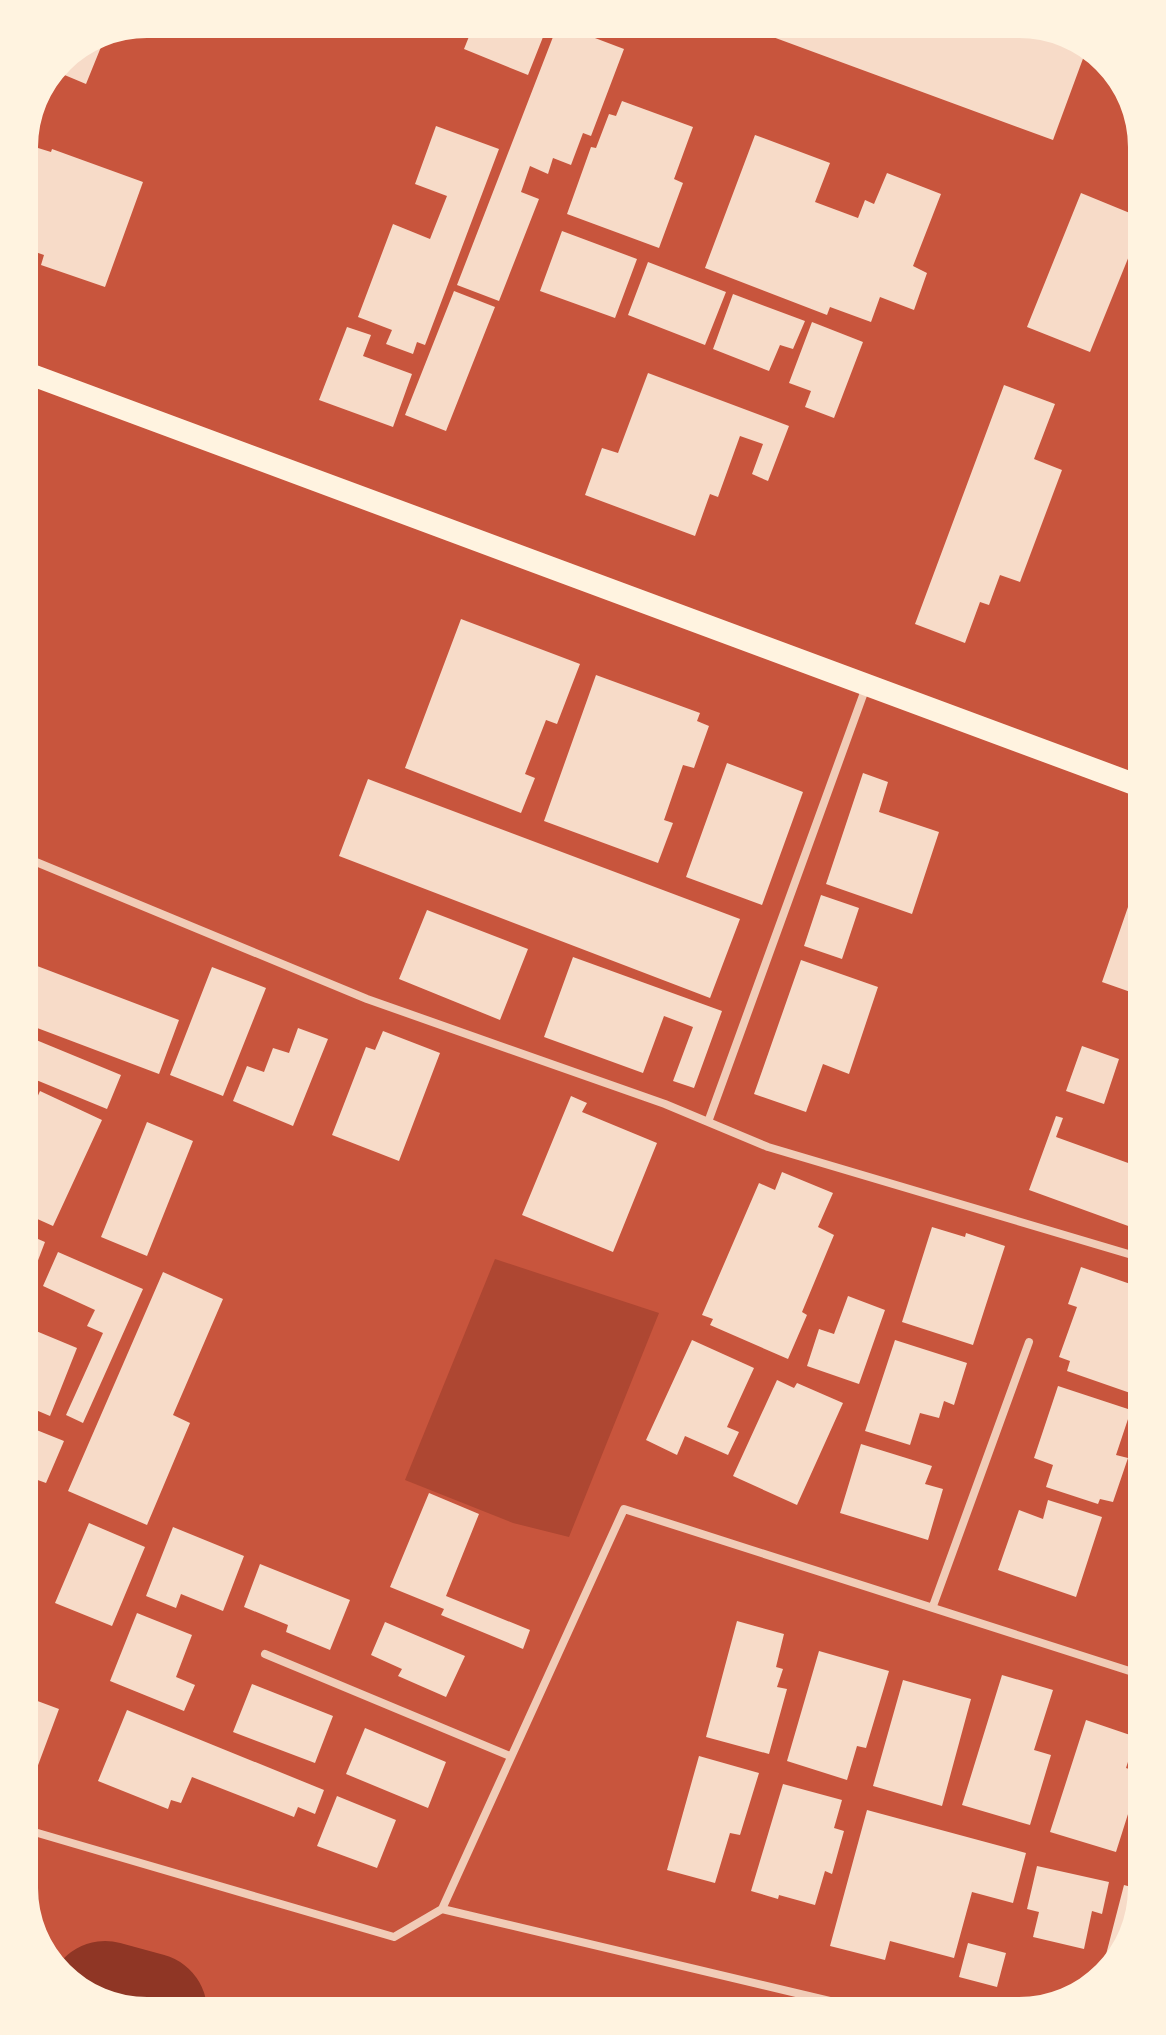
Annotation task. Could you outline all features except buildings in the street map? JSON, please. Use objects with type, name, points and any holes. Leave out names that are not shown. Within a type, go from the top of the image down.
[{"type":"highway","points":[[38,377],[1128,782]]},
{"type":"street","points":[[708,1122],[867,684]]},
{"type":"street","points":[[38,863],[367,999],[665,1104],[768,1147],[1128,1254]]},
{"type":"street","points":[[933,1606],[1029,1342]]},
{"type":"street","points":[[38,1833],[394,1937],[442,1909],[624,1509],[1128,1670]]},
{"type":"street","points":[[265,1654],[510,1756]]},
{"type":"street","points":[[442,1909],[813,1997]]},
{"type":"shaded area","points":[[495,1259],[659,1313],[569,1537],[513,1523],[405,1480]]}]
